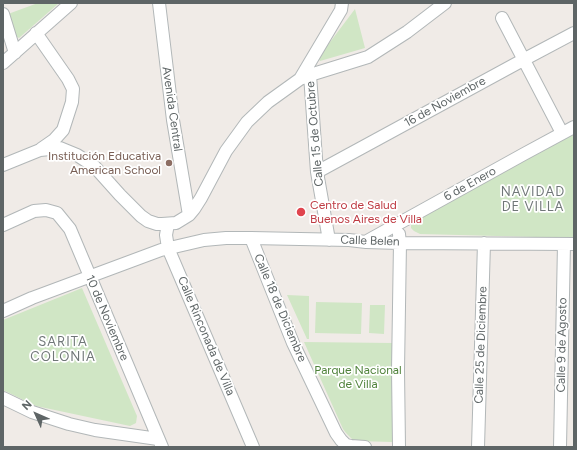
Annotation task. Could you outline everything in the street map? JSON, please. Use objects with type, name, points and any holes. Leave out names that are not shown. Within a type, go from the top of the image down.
[{"type":"street","points":[[3,63],[71,3]]},
{"type":"street","name":"Avenida Central","points":[[159,3],[173,120],[189,216]]},
{"type":"street","points":[[305,77],[341,10],[342,3]]},
{"type":"street","points":[[40,150],[60,148],[77,155],[94,166],[120,195],[148,221],[157,224],[176,223],[189,216],[201,198],[226,151],[247,122],[268,102],[305,77],[368,57],[407,32],[443,4]]},
{"type":"street","points":[[3,14],[15,53]]},
{"type":"street","points":[[502,18],[562,133]]},
{"type":"street","points":[[3,165],[40,150],[54,140],[63,130],[72,102],[73,89],[68,78],[36,33]]},
{"type":"street","name":"16 de Noviembre","points":[[317,172],[574,33]]},
{"type":"street","name":"Calle 15 de Octubre","points":[[305,77],[317,172],[329,240]]},
{"type":"street","name":"6 de Enero","points":[[366,242],[574,127]]},
{"type":"street","name":"10 de Noviembre","points":[[3,225],[34,211],[46,210],[57,213],[70,229],[160,443]]},
{"type":"street","name":"Calle Rinconada de Villa","points":[[168,224],[166,235],[168,248],[253,447]]},
{"type":"street","points":[[397,224],[400,243],[398,370],[399,447]]},
{"type":"street","name":"Calle Belen","points":[[3,311],[89,276],[168,248],[204,240],[251,238],[400,243],[569,244]]},
{"type":"street","name":"Calle 18 de Diciembre","points":[[251,238],[293,343],[336,433],[346,445],[365,447]]},
{"type":"street","name":"Calle 25 de Diciembre","points":[[478,447],[484,243]]},
{"type":"street","name":"Calle 9 de Agosto","points":[[560,447],[569,244]]},
{"type":"street","points":[[3,398],[32,412],[69,424],[160,443]]},
{"type":"green space","points":[[38,3],[59,3],[19,38],[13,35],[8,14]]},
{"type":"green space","points":[[355,9],[365,48],[320,61],[318,58]]},
{"type":"green space","points":[[574,131],[574,238],[420,234],[411,228],[411,221]]},
{"type":"green space","points":[[82,288],[137,416],[136,423],[130,426],[36,406],[3,390],[3,320]]},
{"type":"green space","points":[[287,295],[309,296],[309,339],[307,339]]},
{"type":"green space","points":[[316,302],[362,303],[361,334],[315,333]]},
{"type":"green space","points":[[370,305],[385,305],[384,334],[369,333]]},
{"type":"green space","name":"Parque Nacional de Villa","points":[[304,342],[393,343],[392,442],[357,441],[352,439],[346,433]]},
{"type":"place","name":"Institución Educativa American School","points":[[169,163]]},
{"type":"place","name":"Centro de Salud Buenos Aires de Villa","points":[[301,212]]},
{"type":"district","name":"NAVIDAD DE VILLA","points":[[533,200]]},
{"type":"district","name":"SARITA COLONIA","points":[[63,350]]}]
